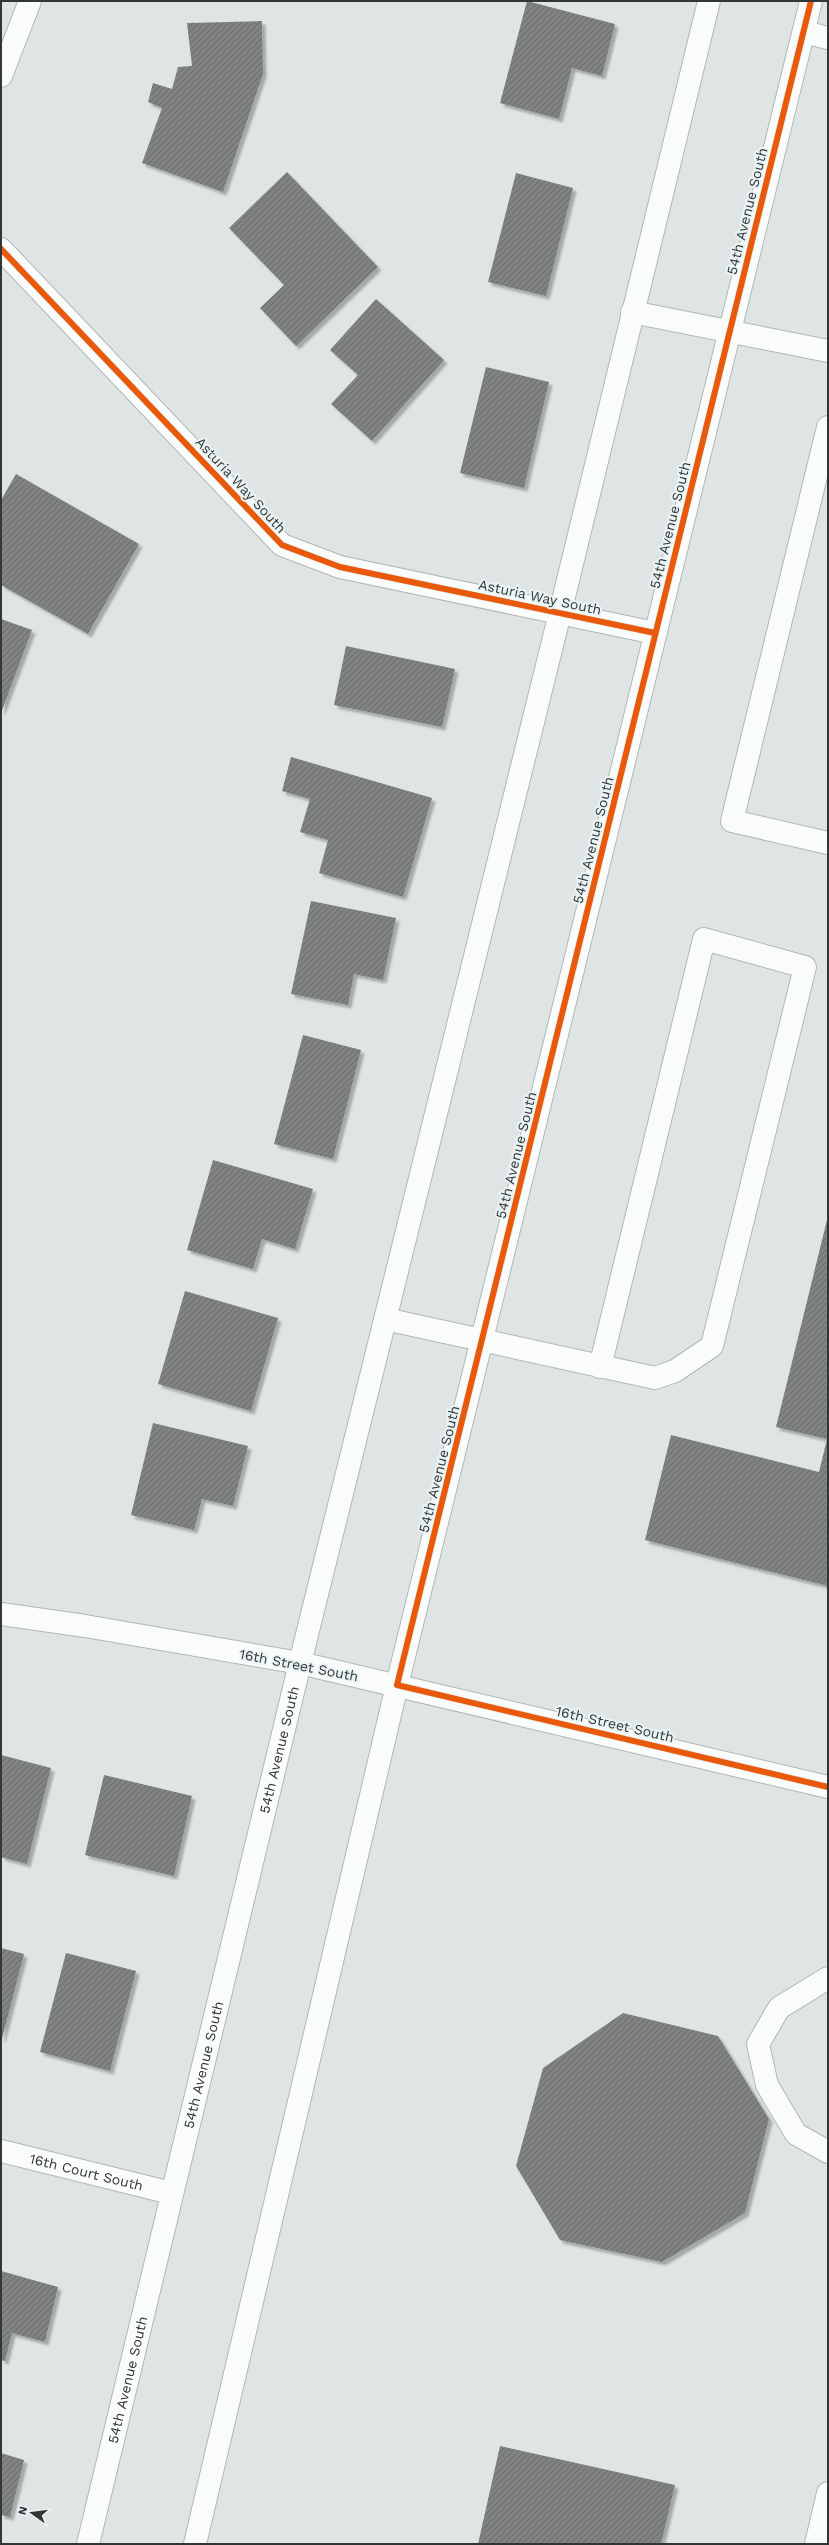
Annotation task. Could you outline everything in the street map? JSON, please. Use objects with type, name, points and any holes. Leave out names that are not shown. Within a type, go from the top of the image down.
[{"type":"main road","points":[[1,76],[30,1]]},
{"type":"main road","name":"54th Avenue South","points":[[88,2544],[171,2193],[300,1663],[560,613],[632,312],[709,1]]},
{"type":"main road","name":"54th Avenue South","points":[[195,2544],[397,1685],[483,1342],[811,1]]},
{"type":"main road","points":[[804,32],[828,38]]},
{"type":"main road","name":"Asturia Way South","points":[[1,249],[282,545],[340,567],[656,634]]},
{"type":"main road","points":[[632,312],[828,351]]},
{"type":"main road","points":[[828,427],[732,821],[828,843]]},
{"type":"main road","points":[[385,1319],[483,1342],[600,1367],[655,1378],[675,1371],[712,1346],[805,967],[704,939],[600,1367]]},
{"type":"main road","name":"16th Street South","points":[[1,1614],[85,1626],[300,1663],[828,1787]]},
{"type":"main road","points":[[828,1978],[779,2008],[758,2044],[767,2085],[796,2134],[828,2152]]},
{"type":"main road","name":"16th Court South","points":[[1,2152],[171,2193]]},
{"type":"main road","points":[[820,2541],[828,2493]]},
{"type":"building","points":[[527,1],[615,24],[602,76],[572,68],[559,119],[500,103]]},
{"type":"building","points":[[262,21],[263,74],[223,192],[142,163],[162,108],[148,102],[153,83],[172,89],[178,67],[192,66],[187,23]]},
{"type":"building","points":[[287,172],[378,267],[296,346],[260,308],[284,285],[229,228]]},
{"type":"building","points":[[516,173],[573,188],[546,296],[488,282]]},
{"type":"building","points":[[376,299],[444,360],[372,441],[331,404],[358,375],[330,350]]},
{"type":"building","points":[[486,367],[549,382],[524,488],[460,473]]},
{"type":"building","points":[[16,474],[139,544],[88,634],[1,585],[1,500]]},
{"type":"building","points":[[1,619],[32,630],[1,713]]},
{"type":"building","points":[[346,646],[455,669],[442,727],[334,705]]},
{"type":"building","points":[[291,757],[432,798],[403,897],[319,873],[328,840],[300,832],[310,799],[282,791]]},
{"type":"building","points":[[311,901],[396,918],[383,980],[354,974],[348,1005],[291,994]]},
{"type":"building","points":[[303,1035],[361,1050],[333,1159],[274,1144]]},
{"type":"building","points":[[213,1160],[313,1189],[295,1249],[262,1239],[253,1269],[187,1250]]},
{"type":"building","points":[[827,1220],[828,1586],[645,1540],[671,1435],[819,1472],[827,1439],[776,1427]]},
{"type":"building","points":[[185,1291],[278,1318],[251,1411],[158,1384]]},
{"type":"building","points":[[153,1423],[248,1446],[233,1506],[202,1499],[194,1530],[131,1515]]},
{"type":"building","points":[[1,1755],[51,1768],[27,1864],[1,1857]]},
{"type":"building","points":[[104,1775],[192,1796],[174,1876],[85,1855]]},
{"type":"building","points":[[1,1948],[24,1954],[2,2039],[1,2038]]},
{"type":"building","points":[[66,1953],[136,1971],[110,2071],[40,2052]]},
{"type":"building","points":[[623,2013],[718,2036],[769,2119],[745,2213],[662,2262],[560,2240],[516,2166],[543,2068]]},
{"type":"building","points":[[1,2271],[58,2287],[45,2342],[12,2333],[5,2361],[1,2360]]},
{"type":"building","points":[[500,2446],[675,2485],[661,2544],[478,2544]]},
{"type":"building","points":[[1,2453],[24,2460],[10,2517],[1,2515]]},
{"type":"cycle path","points":[[811,1],[397,1685],[828,1787]]},
{"type":"cycle path","points":[[1,249],[282,545],[340,567],[655,633]]}]
